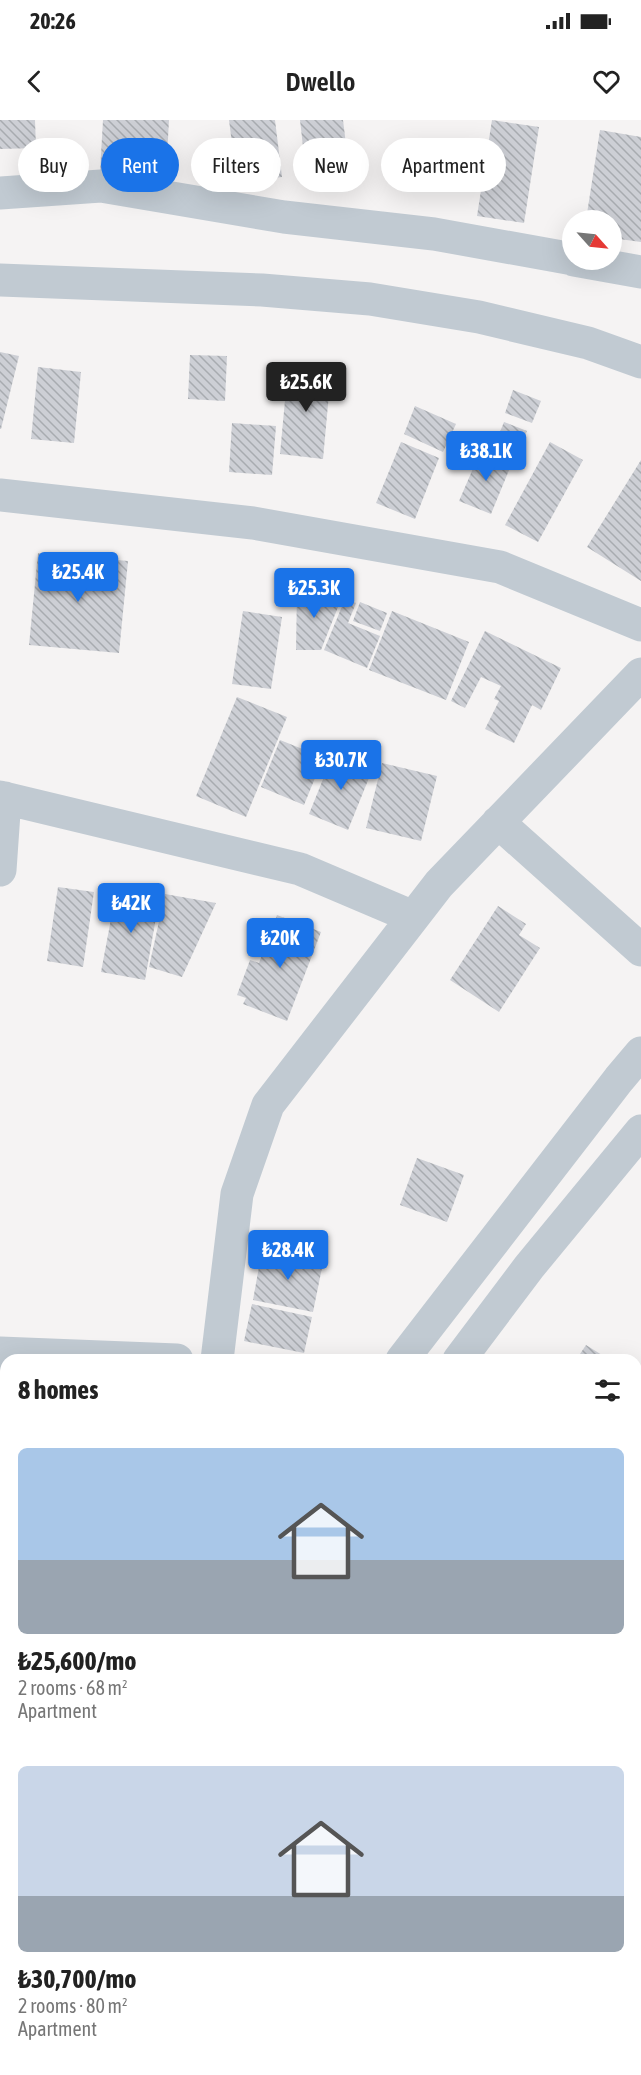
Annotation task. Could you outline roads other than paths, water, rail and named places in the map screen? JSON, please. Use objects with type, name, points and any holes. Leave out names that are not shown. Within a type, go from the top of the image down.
[{"type":"street","points":[[0,193],[101,186],[284,217],[434,234],[562,257]]},
{"type":"street","points":[[622,268],[641,272]]},
{"type":"street","points":[[0,280],[262,290],[370,299],[490,319],[588,343],[641,362]]},
{"type":"street","points":[[0,495],[253,523],[500,567],[641,625]]},
{"type":"street","points":[[218,1354],[237,1194],[268,1105],[439,885],[641,674]]},
{"type":"street","points":[[0,870],[2,798],[300,869],[413,917]]},
{"type":"street","points":[[498,822],[641,950]]},
{"type":"street","points":[[407,1354],[641,1053]]},
{"type":"street","points":[[464,1354],[529,1267],[641,1131]]},
{"type":"street","points":[[0,1353],[25,1354]]}]
